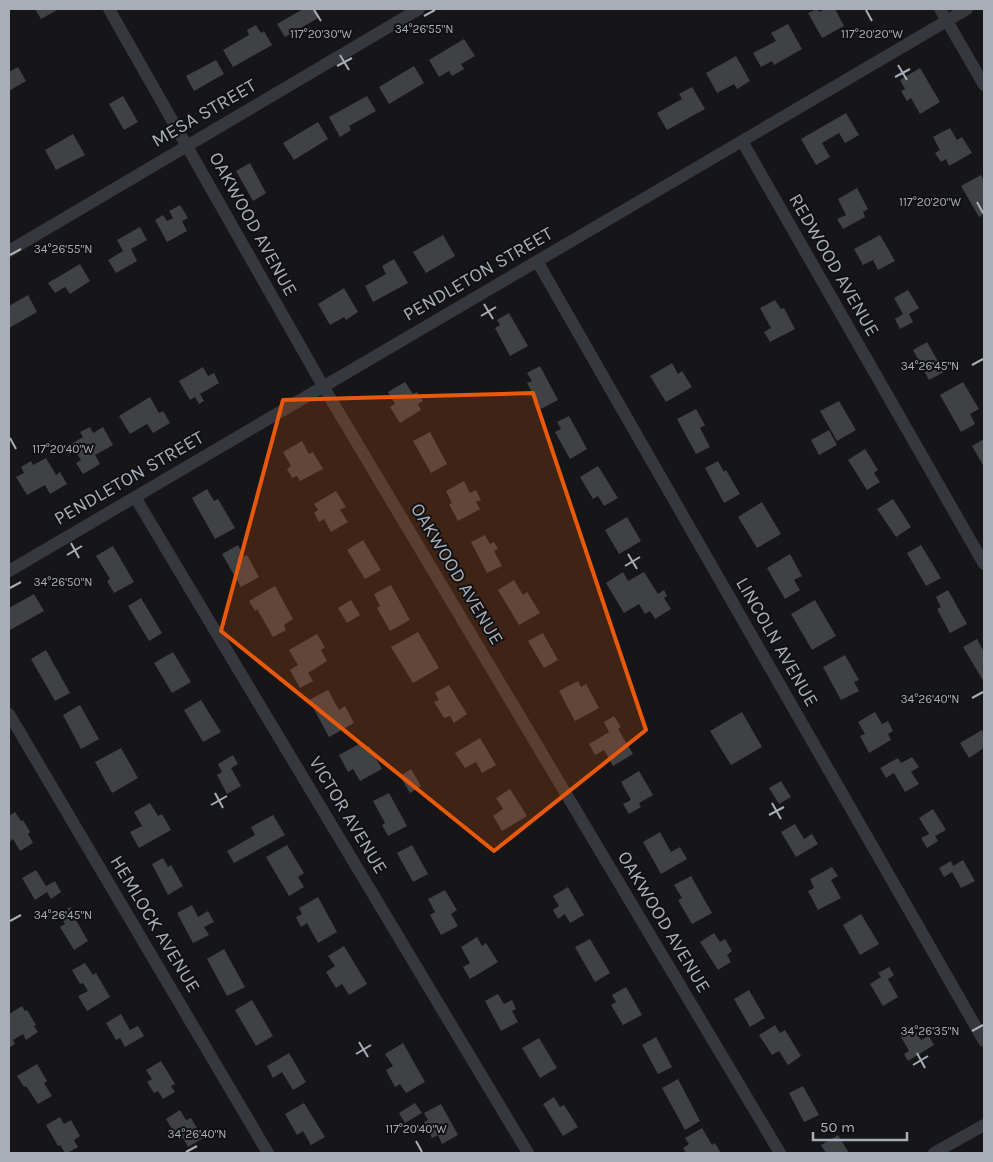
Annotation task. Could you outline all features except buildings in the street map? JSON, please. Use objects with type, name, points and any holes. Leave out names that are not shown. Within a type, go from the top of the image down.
[{"type":"street","name":"OAKWOOD AVENUE","points":[[110,9],[323,386],[780,1153]]},
{"type":"street","name":"MESA STREET","points":[[9,251],[420,9]]},
{"type":"street","points":[[940,9],[984,85]]},
{"type":"street","name":"PENDLETON STREET","points":[[9,571],[967,9]]},
{"type":"street","name":"REDWOOD AVENUE","points":[[742,141],[984,564]]},
{"type":"street","name":"LINCOLN AVENUE","points":[[537,261],[984,1041]]},
{"type":"street","name":"VICTOR AVENUE","points":[[135,497],[528,1153]]},
{"type":"street","name":"HEMLOCK AVENUE","points":[[9,714],[268,1153]]},
{"type":"street","points":[[934,1153],[984,1124]]},
{"type":"highlighted area","points":[[533,393],[646,730],[494,851],[221,631],[283,400]]}]
